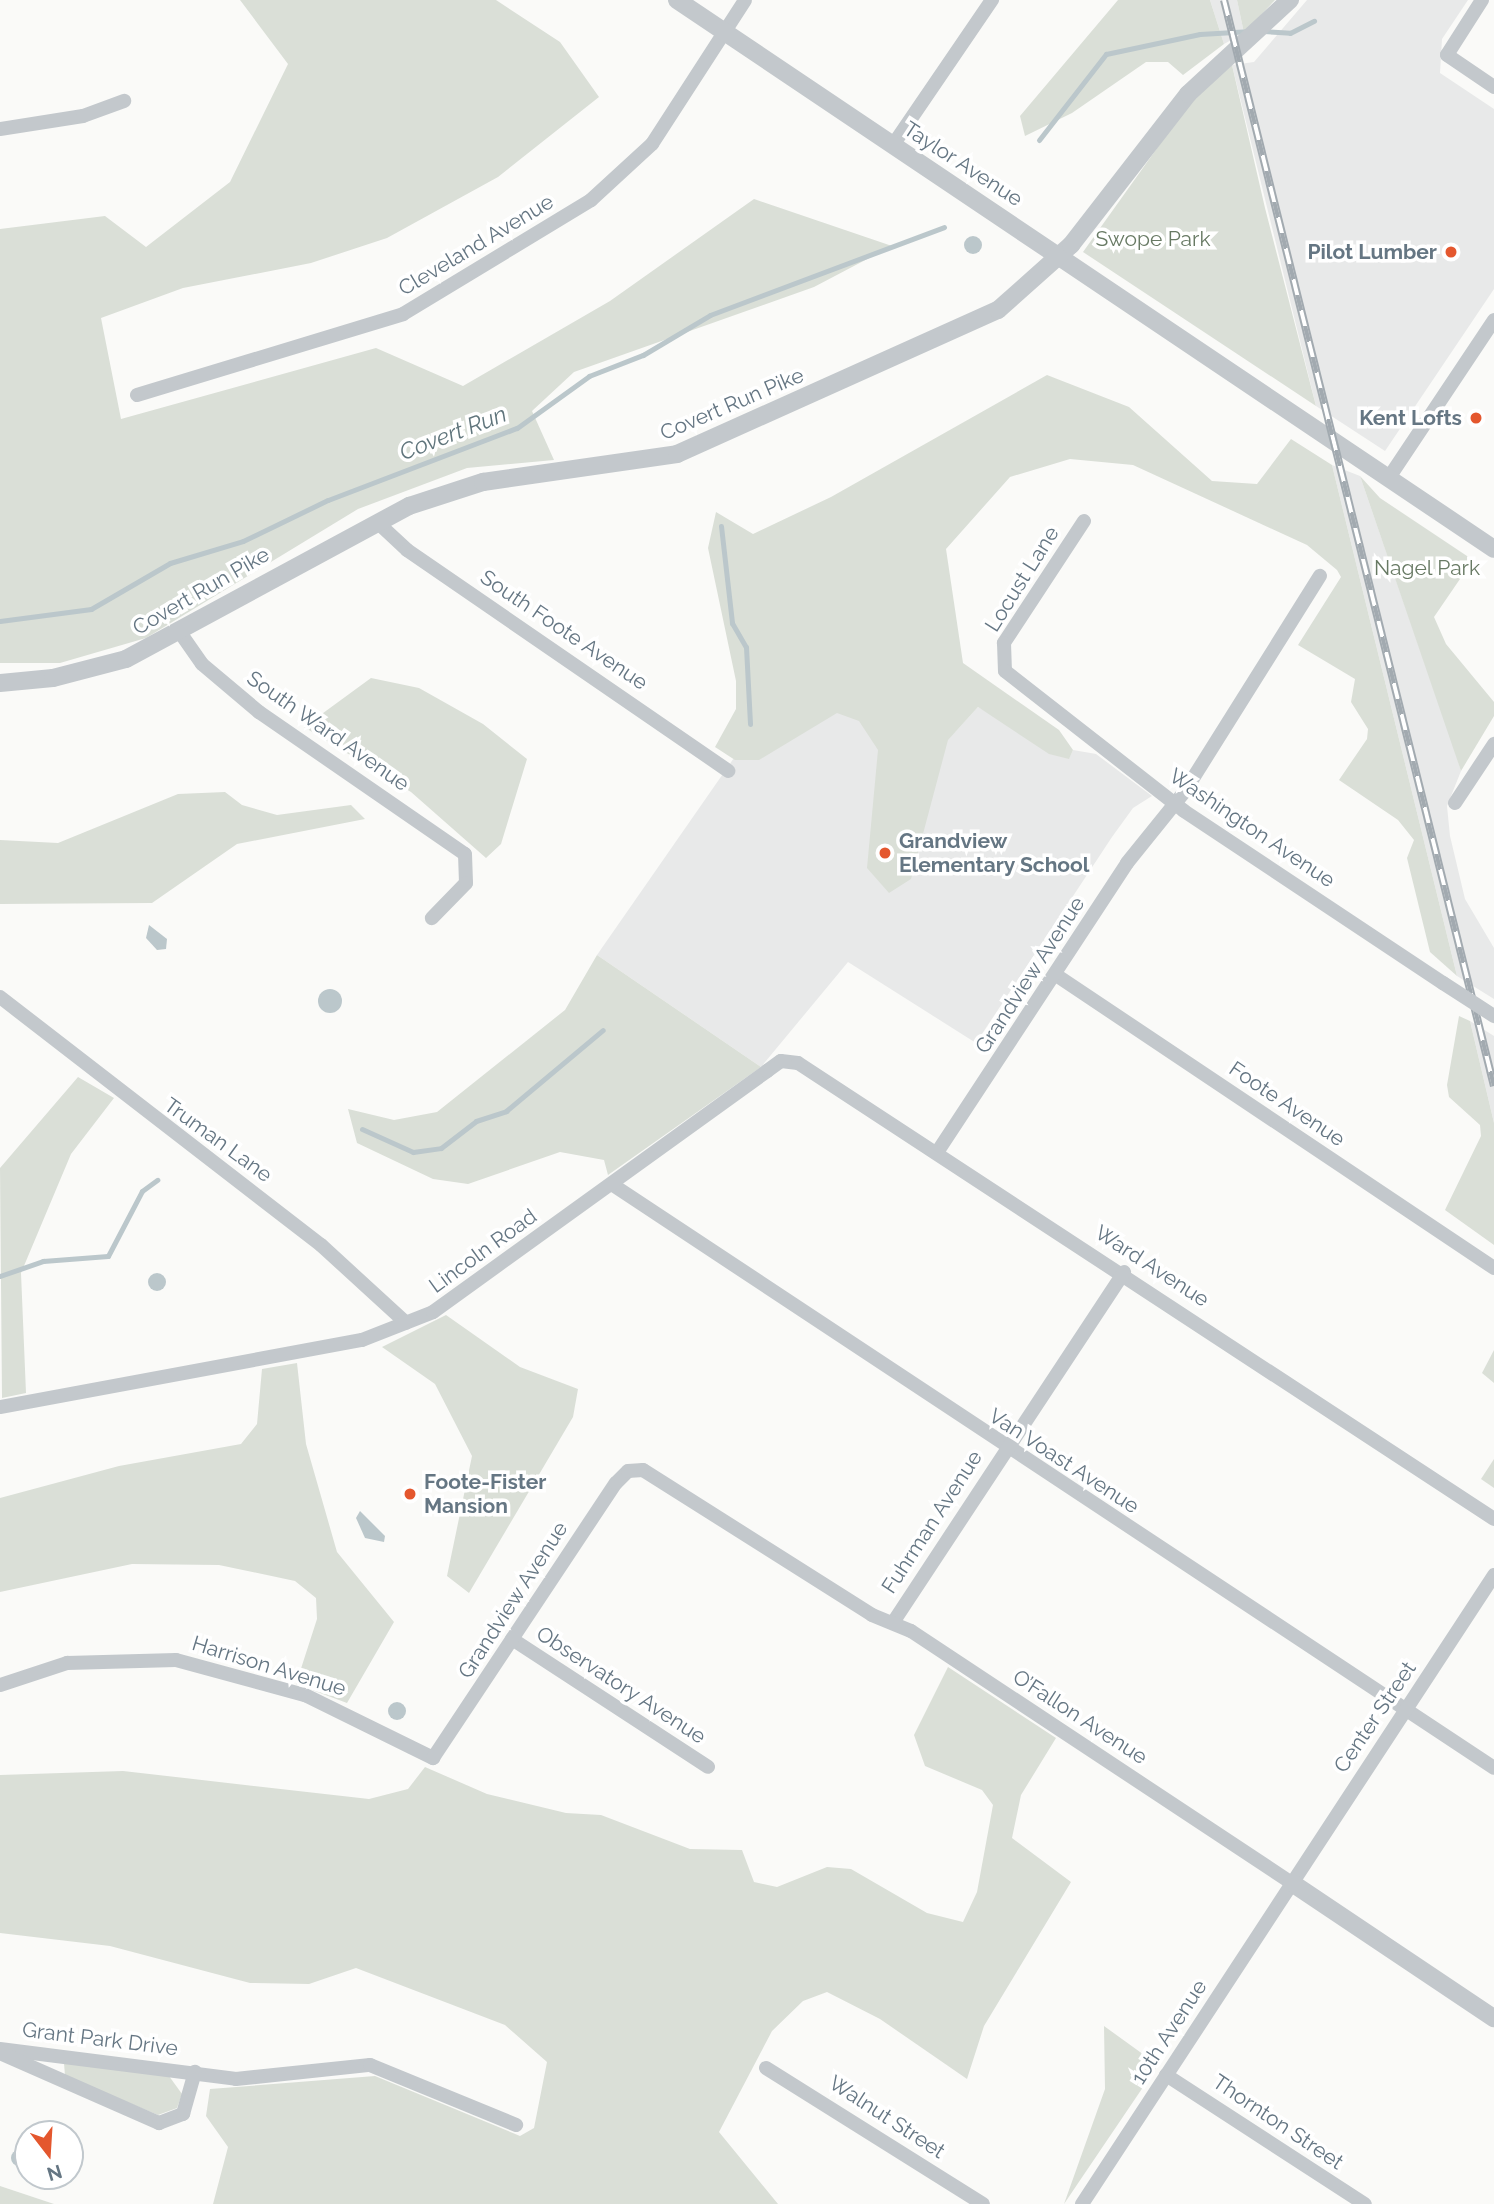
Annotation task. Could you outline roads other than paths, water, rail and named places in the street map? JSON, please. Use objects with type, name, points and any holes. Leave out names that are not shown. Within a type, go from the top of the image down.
[{"type":"street","name":"Taylor Avenue","points":[[677,0],[1494,549]]},
{"type":"street","name":"Cleveland Avenue","points":[[137,395],[355,332],[439,294],[627,173],[671,120],[745,0]]},
{"type":"street","points":[[893,145],[992,0]]},
{"type":"street","name":"Covert Run Pike","points":[[0,683],[98,670],[179,631],[377,522],[483,482],[677,454],[998,310],[1060,256],[1173,110],[1290,0]]},
{"type":"street","points":[[1482,0],[1447,55],[1494,87]]},
{"type":"street","points":[[0,129],[83,116],[124,101]]},
{"type":"street","points":[[1388,479],[1494,320]]},
{"type":"street","name":"South Foote Avenue","points":[[377,522],[407,550],[728,771]]},
{"type":"street","name":"Locust Lane","points":[[1002,660],[1004,643],[1084,522]]},
{"type":"street","name":"Grandview Avenue","points":[[938,1152],[1136,850],[1175,804],[1320,576]]},
{"type":"street","name":"South Ward Avenue","points":[[179,631],[202,664],[259,712],[465,854],[466,883],[432,918]]},
{"type":"street","name":"Washington Avenue","points":[[1002,660],[1032,697],[1175,804],[1494,1016]]},
{"type":"street","points":[[1455,803],[1494,744]]},
{"type":"street","name":"Foote Avenue","points":[[1056,975],[1494,1268]]},
{"type":"street","name":"Truman Lane","points":[[0,997],[321,1245],[406,1323]]},
{"type":"street","name":"Ward Avenue","points":[[781,1061],[816,1069],[1494,1519]]},
{"type":"street","name":"Lincoln Road","points":[[0,1407],[362,1340],[406,1323],[485,1279],[781,1061]]},
{"type":"street","name":"Van Voast Avenue","points":[[613,1185],[1004,1447],[1494,1768]]},
{"type":"street","name":"Fuhrman Avenue","points":[[894,1621],[1004,1447],[1124,1272]]},
{"type":"street","name":"Grandview Avenue","points":[[433,1758],[616,1483],[634,1469]]},
{"type":"street","name":"O’Fallon Avenue","points":[[634,1469],[653,1475],[872,1615],[894,1621],[1494,2018]]},
{"type":"street","name":"Center Street","points":[[1292,1883],[1494,1575]]},
{"type":"street","name":"Observatory Avenue","points":[[512,1639],[708,1767]]},
{"type":"street","name":"Harrison Avenue","points":[[0,1685],[67,1663],[176,1660],[324,1703],[433,1758]]},
{"type":"street","name":"10th Avenue","points":[[1082,2204],[1292,1883]]},
{"type":"street","name":"Grant Park Drive","points":[[0,2051],[159,2123],[183,2113],[195,2072]]},
{"type":"street","name":"Grant Park Drive","points":[[0,2051],[195,2072],[236,2079],[370,2065],[516,2125]]},
{"type":"street","name":"Walnut Street","points":[[766,2068],[983,2204]]},
{"type":"street","name":"Thornton Street","points":[[1166,2075],[1365,2204]]},
{"type":"waterway","name":"Covert Run","points":[[1264,31],[1290,33],[1314,21]]},
{"type":"waterway","name":"Covert Run","points":[[1039,140],[1106,54],[1200,34],[1251,31]]},
{"type":"waterway","name":"Covert Run","points":[[0,621],[91,609],[170,563],[243,541],[328,500],[517,428],[589,376],[643,355],[710,315],[944,227]]},
{"type":"waterway","points":[[721,526],[732,623],[746,647],[750,724]]},
{"type":"waterway","points":[[362,1129],[413,1152],[441,1148],[476,1121],[506,1111],[603,1030]]},
{"type":"waterway","points":[[0,1276],[43,1261],[108,1256],[142,1191],[157,1180]]},
{"type":"railway","points":[[1224,0],[1494,1086]]},
{"type":"place","name":"Pilot Lumber","points":[[1451,252]]},
{"type":"place","name":"Kent Lofts","points":[[1476,418]]},
{"type":"place","name":"Grandview Elementary School","points":[[885,853]]},
{"type":"place","name":"Foote-Fister Mansion","points":[[410,1494]]},
{"type":"park label","name":"Swope Park","points":[[1153,239]]},
{"type":"park label","name":"Nagel Park","points":[[1427,568]]}]
